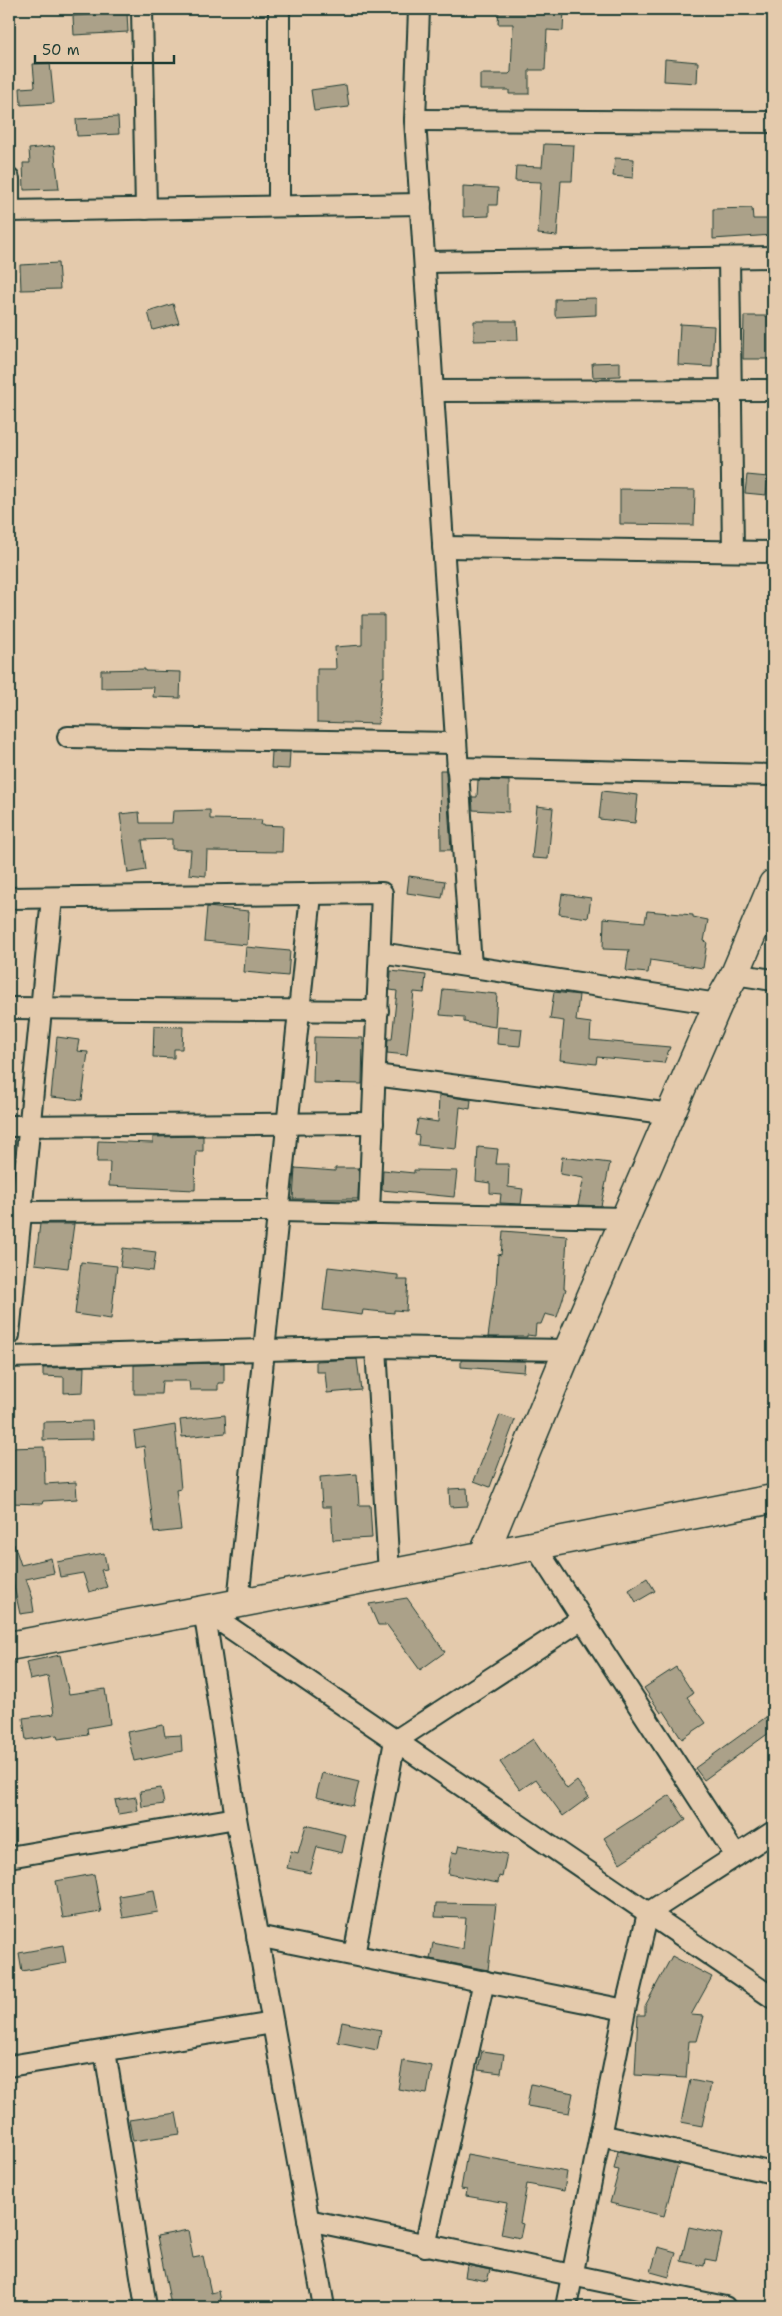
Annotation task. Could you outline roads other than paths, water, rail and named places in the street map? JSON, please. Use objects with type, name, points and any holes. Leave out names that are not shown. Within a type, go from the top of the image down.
[{"type":"street","points":[[142,9],[146,209]]},
{"type":"street","points":[[279,9],[279,206]]},
{"type":"street","points":[[419,9],[415,120],[471,966]]},
{"type":"street","points":[[415,120],[773,122]]},
{"type":"street","points":[[9,179],[9,211],[421,204]]},
{"type":"street","points":[[425,262],[773,257]]},
{"type":"street","points":[[729,258],[733,551]]},
{"type":"street","points":[[433,391],[773,390]]},
{"type":"street","points":[[443,547],[773,552]]},
{"type":"street","points":[[68,737],[456,742]]},
{"type":"street","points":[[457,768],[773,775]]},
{"type":"street","points":[[483,1556],[568,1350],[718,1004],[735,974],[773,884]]},
{"type":"street","points":[[9,898],[382,893],[369,1213]]},
{"type":"street","points":[[238,1602],[266,1351],[311,895]]},
{"type":"street","points":[[9,1335],[15,1211],[30,1126],[52,898]]},
{"type":"street","points":[[380,953],[718,1004]]},
{"type":"street","points":[[735,974],[773,980]]},
{"type":"street","points":[[9,1008],[378,1011]]},
{"type":"street","points":[[375,1075],[671,1114]]},
{"type":"street","points":[[9,1126],[373,1123]]},
{"type":"street","points":[[15,1211],[279,1211],[626,1218]]},
{"type":"street","points":[[9,1356],[376,1347],[568,1350]]},
{"type":"street","points":[[376,1347],[389,1574]]},
{"type":"street","points":[[9,1646],[773,1499]]},
{"type":"street","points":[[535,1546],[736,1856]]},
{"type":"street","points":[[204,1610],[773,1998]]},
{"type":"street","points":[[204,1610],[236,1818],[324,2307]]},
{"type":"street","points":[[354,1956],[395,1741],[582,1619]]},
{"type":"street","points":[[9,1857],[236,1818]]},
{"type":"street","points":[[566,2307],[625,2010],[648,1913],[773,1832]]},
{"type":"street","points":[[257,1936],[625,2010]]},
{"type":"street","points":[[426,2246],[484,1982]]},
{"type":"street","points":[[9,2066],[273,2023]]},
{"type":"street","points":[[105,2051],[146,2307]]},
{"type":"street","points":[[600,2135],[773,2174]]},
{"type":"street","points":[[308,2220],[725,2307]]}]
